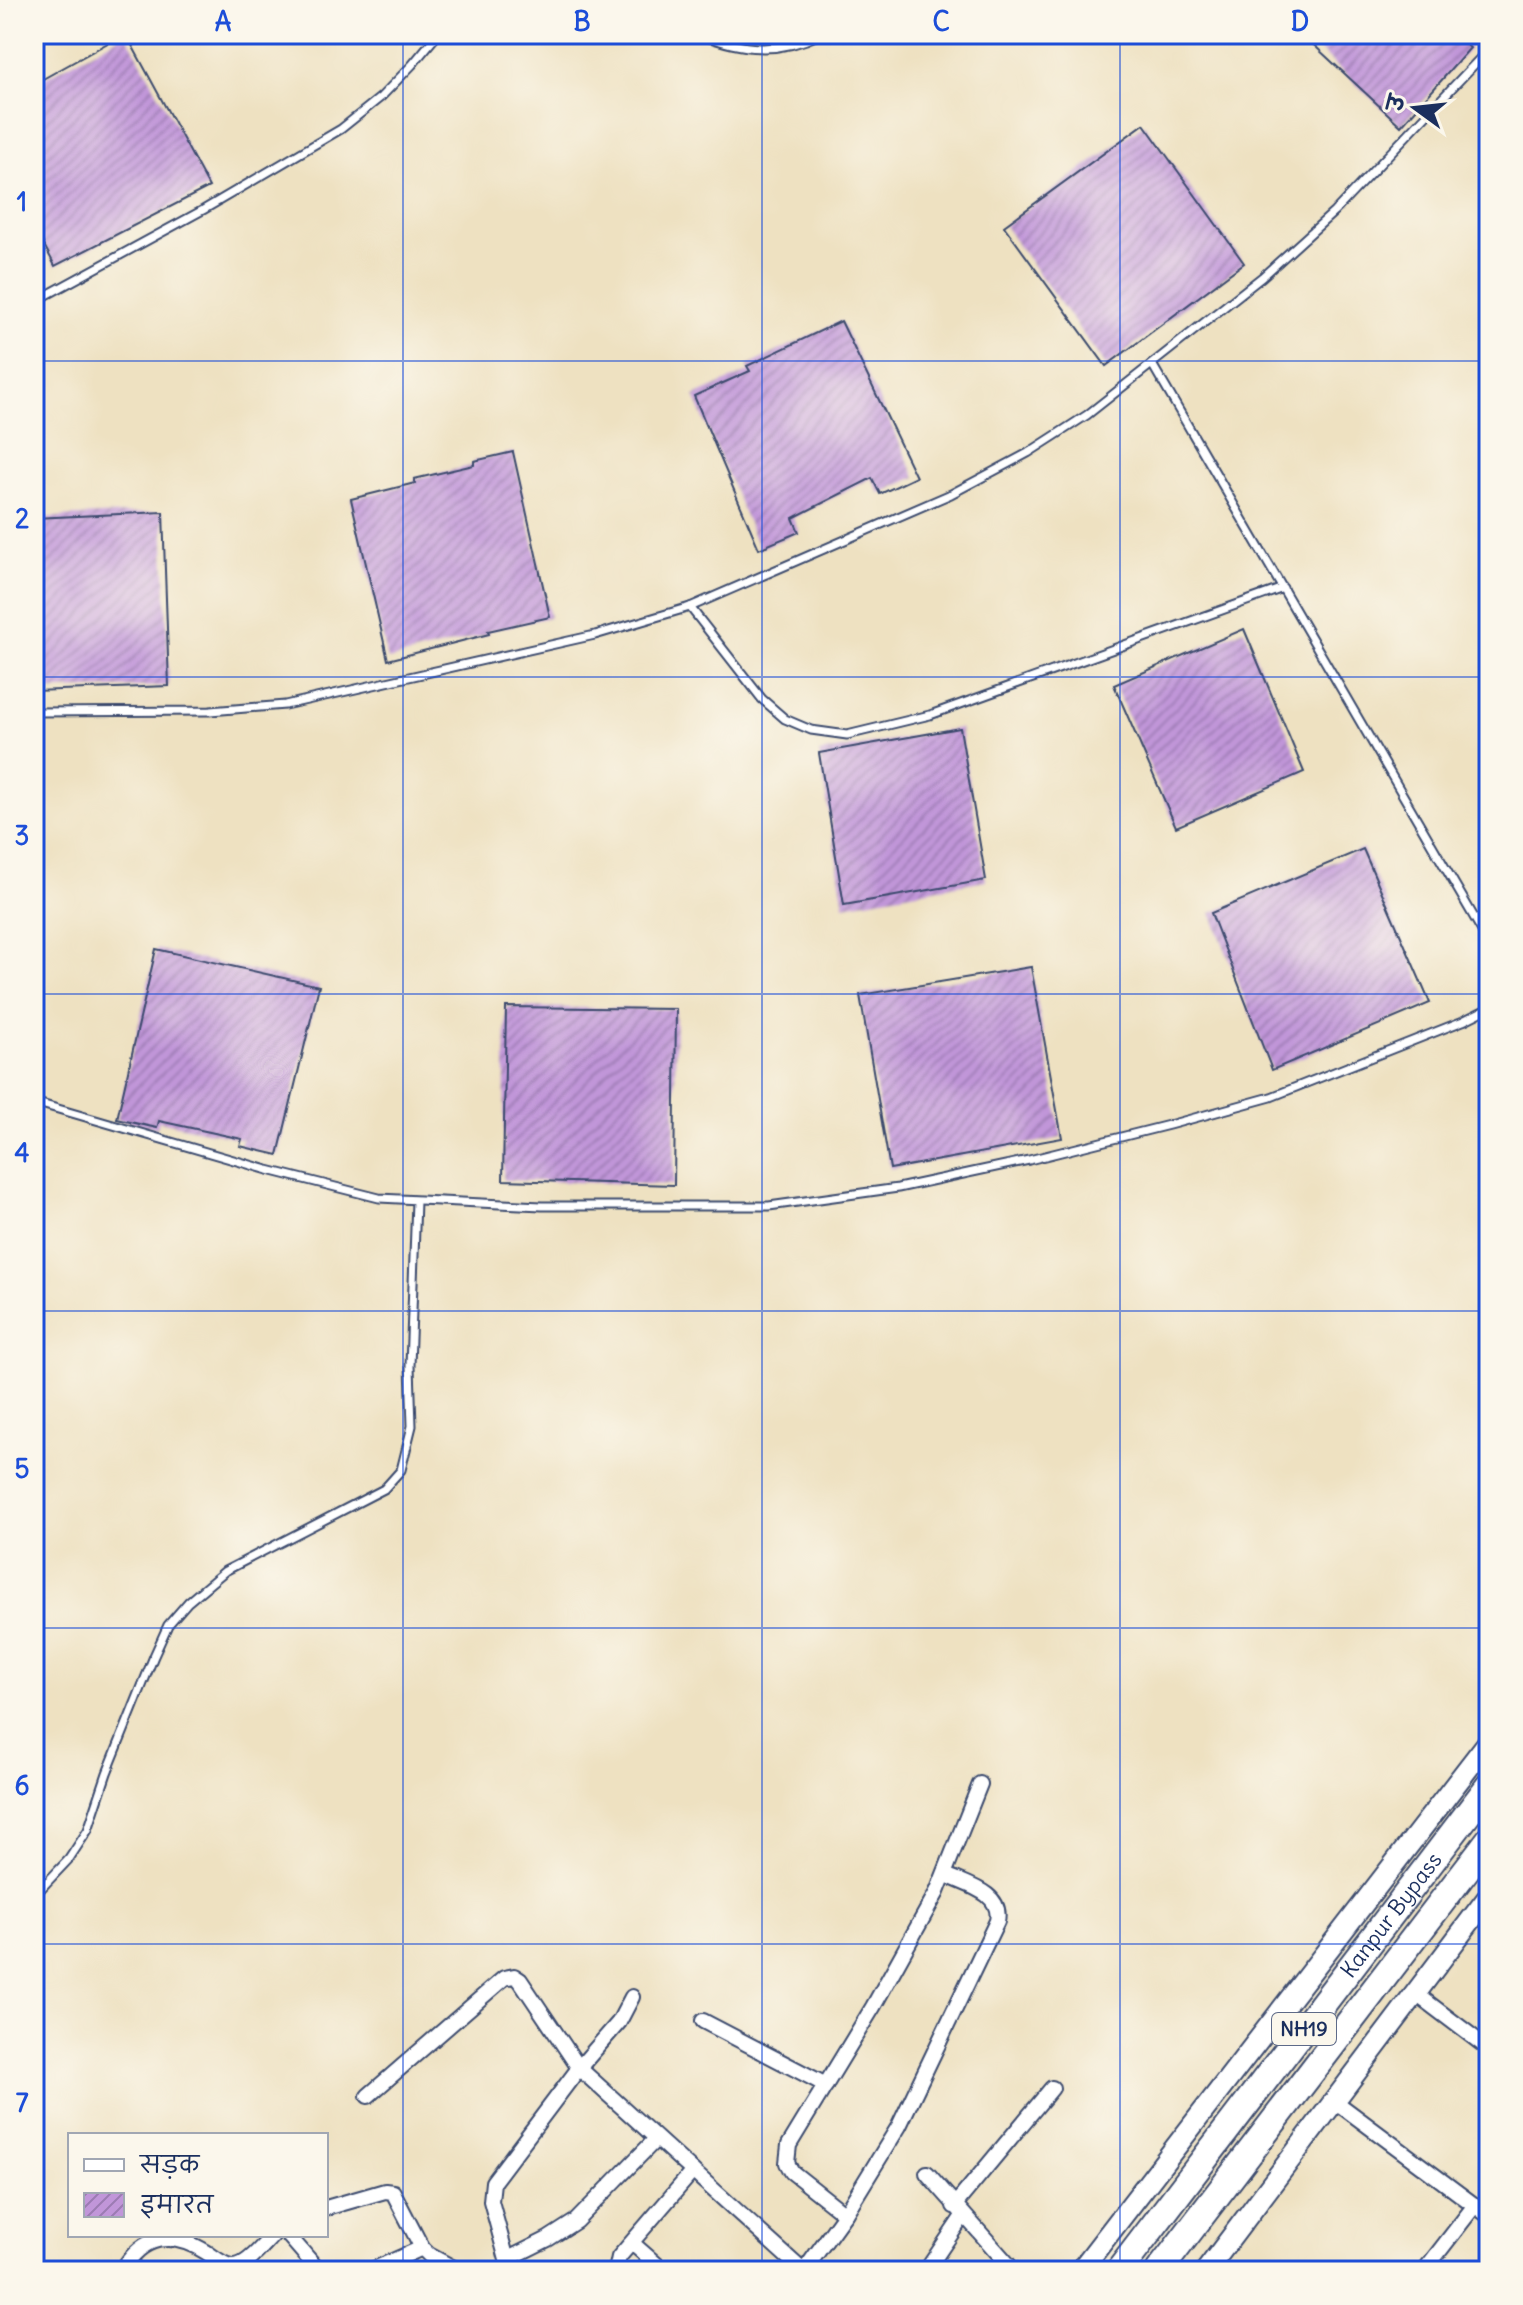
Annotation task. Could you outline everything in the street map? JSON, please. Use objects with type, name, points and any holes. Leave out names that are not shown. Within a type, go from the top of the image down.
[{"type":"highway","name":"Kanpur Bypass","points":[[1119,2271],[1489,1786]]},
{"type":"highway","name":"Kanpur Bypass","points":[[1159,2271],[1489,1840]]},
{"type":"main road","points":[[1080,2271],[1489,1741]]},
{"type":"main road","points":[[1206,2271],[1489,1896]]},
{"type":"street","points":[[845,2214],[792,2172],[787,2163],[789,2145],[873,2007],[946,1875],[980,1784]]},
{"type":"street","points":[[368,2096],[504,1978],[514,1976],[520,1980],[579,2068],[804,2271],[845,2214],[914,2098],[997,1921],[999,1911],[992,1898],[946,1875]]},
{"type":"street","points":[[1415,1993],[1489,2049]]},
{"type":"street","points":[[632,1997],[619,2022],[579,2068],[493,2182],[491,2201],[509,2265],[576,2221],[656,2139]]},
{"type":"street","points":[[703,2021],[826,2085]]},
{"type":"street","points":[[926,2271],[958,2211],[1052,2088]]},
{"type":"street","points":[[1336,2102],[1489,2216]]},
{"type":"street","points":[[616,2271],[619,2257],[693,2171]]},
{"type":"street","points":[[927,2173],[1014,2271]]},
{"type":"street","points":[[328,2207],[390,2191],[397,2196],[422,2248],[459,2271]]},
{"type":"street","points":[[1424,2271],[1475,2205]]},
{"type":"street","points":[[122,2271],[151,2241],[179,2239],[193,2244],[224,2264],[234,2266],[243,2264],[271,2237]]},
{"type":"street","points":[[290,2237],[319,2271]]},
{"type":"street","points":[[632,2243],[664,2271]]},
{"type":"street","points":[[370,2271],[422,2248]]},
{"type":"lane","points":[[34,302],[203,210],[341,129],[381,97],[438,34]]},
{"type":"lane","points":[[699,34],[731,46],[771,49],[820,34]]},
{"type":"lane","points":[[34,712],[210,711],[285,705],[595,635],[690,607],[951,494],[1028,453],[1087,415],[1262,277],[1334,212],[1489,49]]},
{"type":"lane","points":[[1152,364],[1489,943]]},
{"type":"lane","points":[[690,607],[762,699],[785,719],[811,730],[847,735],[930,715],[1283,588]]},
{"type":"lane","points":[[34,1102],[268,1170],[379,1198],[542,1206],[769,1206],[898,1188],[1029,1160],[1271,1097],[1489,1008]]},
{"type":"lane","points":[[34,1896],[69,1859],[88,1830],[107,1773],[168,1625],[188,1602],[225,1571],[384,1489],[401,1470],[412,1426],[410,1366],[416,1201]]},
{"type":"building","points":[[124,34],[209,187],[55,266],[34,226],[34,84]]},
{"type":"building","points":[[1302,34],[1455,34],[1470,48],[1401,126]]},
{"type":"building","points":[[1144,124],[1244,263],[1106,366],[1004,226]]},
{"type":"building","points":[[841,321],[916,477],[880,494],[872,478],[793,518],[799,532],[759,549],[694,396],[750,371],[747,366]]},
{"type":"building","points":[[513,452],[550,617],[388,660],[351,499],[415,483],[414,479]]},
{"type":"building","points":[[163,512],[169,686],[34,691],[34,518]]},
{"type":"building","points":[[1244,629],[1304,772],[1176,827],[1114,685]]},
{"type":"building","points":[[960,728],[986,880],[844,905],[819,753]]},
{"type":"building","points":[[1363,849],[1430,1003],[1272,1070],[1211,913]]},
{"type":"building","points":[[156,949],[319,986],[278,1155],[240,1146],[242,1139],[159,1121],[157,1128],[117,1119]]},
{"type":"building","points":[[1031,967],[1062,1138],[890,1169],[860,995]]},
{"type":"building","points":[[506,1007],[676,1009],[674,1185],[503,1180]]}]
